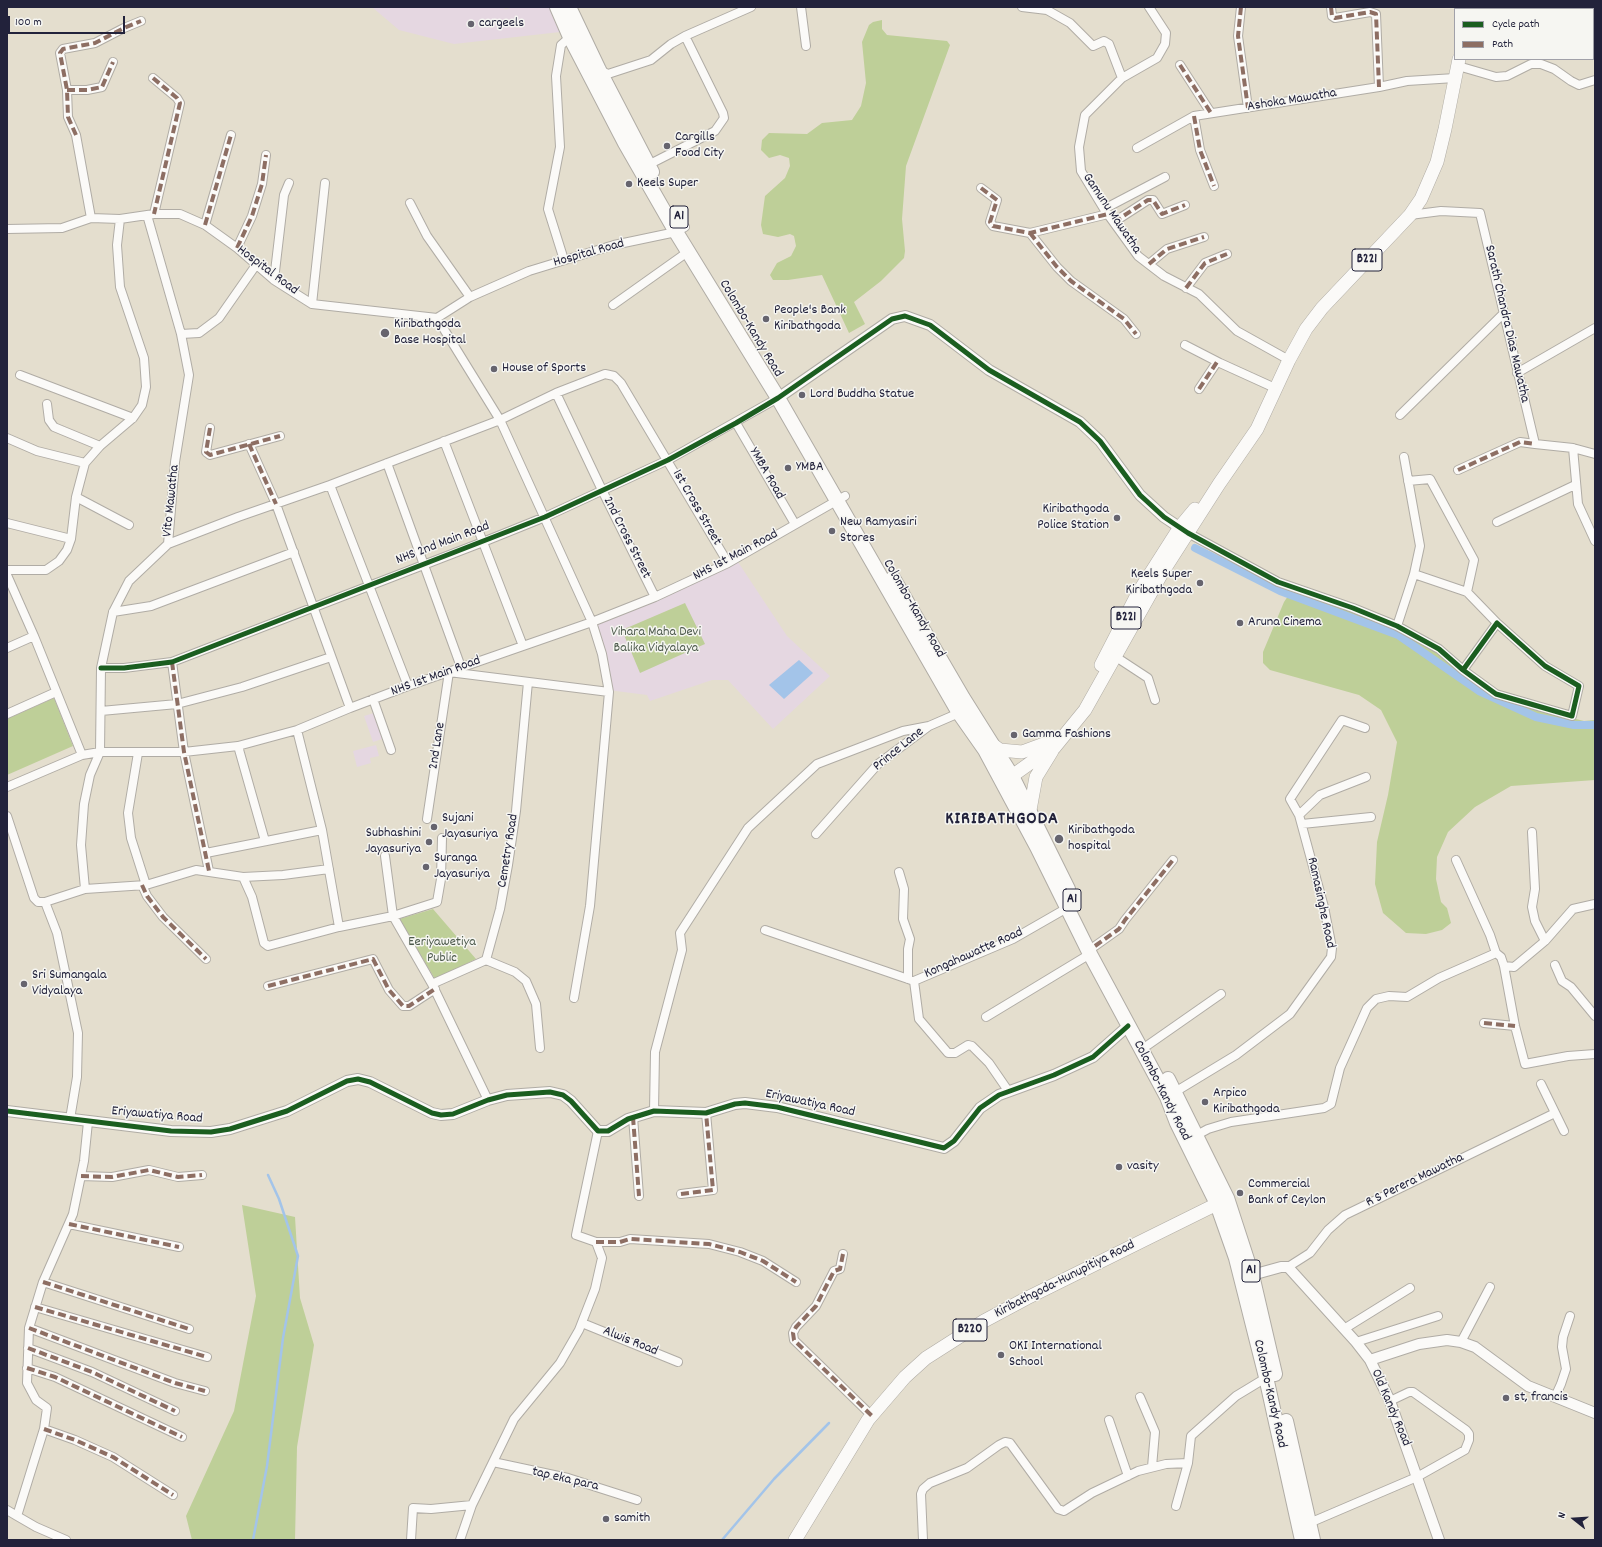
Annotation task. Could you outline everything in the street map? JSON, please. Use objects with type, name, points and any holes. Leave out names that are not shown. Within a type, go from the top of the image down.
[{"type":"highway","name":"Colombo-Kandy Road","points":[[557,7],[570,37],[594,72],[648,165],[689,251],[782,395]]},
{"type":"highway","name":"Colombo-Kandy Road","points":[[569,7],[594,72],[624,142],[782,395],[841,498],[959,713],[985,750],[1006,774],[1030,810],[1092,950],[1128,1026],[1167,1097],[1177,1123],[1222,1201],[1236,1258],[1271,1375]]},
{"type":"highway","name":"Colombo-Kandy Road","points":[[841,498],[993,745],[1067,908],[1175,1092],[1196,1135],[1252,1275],[1271,1375],[1304,1530],[1313,1540]]},
{"type":"main road","name":"B221","points":[[1051,745],[1086,694],[1138,593],[1245,449],[1257,429],[1275,388],[1306,329],[1322,308],[1410,215],[1421,200],[1437,162],[1458,67]]},
{"type":"main road","name":"B221","points":[[1006,774],[1051,745],[1086,710],[1162,573],[1184,530]]},
{"type":"main road","points":[[993,745],[1000,750],[1022,752],[1051,745]]},
{"type":"main road","points":[[1030,810],[1036,777],[1051,745]]},
{"type":"main road","name":"Kiribathgoda-Hunupitiya Road","points":[[795,1540],[872,1416],[905,1377],[926,1358],[984,1321],[1222,1201]]},
{"type":"street","points":[[594,72],[608,74],[651,60],[671,44],[685,36],[751,7]]},
{"type":"street","points":[[801,7],[806,46]]},
{"type":"street","points":[[1022,7],[1047,10],[1070,23],[1093,46],[1104,41],[1109,44],[1122,78]]},
{"type":"street","name":"Gamunu Mawatha","points":[[1149,7],[1166,33],[1165,44],[1157,58],[1122,78],[1085,115],[1079,147],[1081,171],[1106,212],[1138,256],[1164,276],[1199,294],[1237,331],[1289,360]]},
{"type":"street","points":[[1241,7],[1238,36],[1248,108]]},
{"type":"street","points":[[1331,7],[1332,16],[1335,18],[1370,12],[1376,14],[1379,87]]},
{"type":"street","points":[[91,218],[76,135],[68,117],[67,90],[60,61],[60,53],[63,49],[95,43],[124,28],[141,22]]},
{"type":"street","points":[[648,165],[715,131],[724,118],[723,113],[685,36]]},
{"type":"street","points":[[564,260],[548,209],[560,146],[556,76],[561,45],[570,37]]},
{"type":"street","points":[[67,90],[87,90],[102,87],[113,62]]},
{"type":"street","name":"Ashoka Mawatha","points":[[1136,148],[1194,116],[1379,87],[1458,67],[1496,77],[1507,76],[1531,64],[1541,64],[1554,69],[1571,82],[1579,85],[1595,80]]},
{"type":"street","points":[[1180,65],[1211,114]]},
{"type":"street","points":[[150,215],[180,103],[177,98],[152,78]]},
{"type":"street","points":[[1194,116],[1200,150],[1214,186]]},
{"type":"street","points":[[205,225],[231,135]]},
{"type":"street","points":[[237,248],[252,216],[262,184],[266,155]]},
{"type":"street","points":[[981,188],[997,200],[990,222],[993,226],[1030,233],[1106,212],[1165,177]]},
{"type":"street","points":[[274,280],[284,195],[289,183]]},
{"type":"street","points":[[312,304],[325,184]]},
{"type":"street","points":[[1114,222],[1148,200],[1153,200],[1162,214],[1185,205]]},
{"type":"street","points":[[410,203],[427,236],[470,297]]},
{"type":"street","name":"Sarath Chandra Dias Mawatha","points":[[1410,215],[1441,210],[1480,213],[1535,444]]},
{"type":"street","name":"Hospital Road","points":[[7,229],[62,228],[91,218],[120,219],[150,215],[180,214],[205,225],[237,248],[274,280],[312,304],[438,318],[470,297],[529,271],[614,245],[680,230]]},
{"type":"street","name":"Vito Mawatha","points":[[85,889],[81,845],[84,804],[90,775],[100,752],[101,668],[113,612],[129,581],[168,544],[175,462],[189,376],[181,334],[150,215]]},
{"type":"street","points":[[7,570],[46,570],[59,562],[67,550],[71,540],[76,497],[85,463],[100,446],[133,418],[142,405],[146,387],[144,358],[120,287],[116,245],[120,219]]},
{"type":"street","points":[[1030,233],[1057,267],[1071,281],[1124,319],[1136,334]]},
{"type":"street","points":[[1149,264],[1167,249],[1204,237]]},
{"type":"street","points":[[614,305],[689,251]]},
{"type":"street","points":[[1186,288],[1205,263],[1227,254]]},
{"type":"street","points":[[181,334],[199,333],[218,318],[256,264]]},
{"type":"street","points":[[1400,415],[1504,314]]},
{"type":"street","points":[[782,395],[892,318],[905,316],[930,325],[989,370],[1080,422],[1100,441],[1140,495],[1164,517],[1184,530],[1278,582],[1353,608],[1397,626],[1439,649],[1463,670],[1496,694],[1572,716],[1578,686],[1545,666],[1497,623],[1467,592],[1414,574]]},
{"type":"street","points":[[438,318],[500,420],[592,622],[602,654],[609,692],[590,906],[574,998]]},
{"type":"street","points":[[1517,373],[1595,328]]},
{"type":"street","points":[[1185,345],[1217,362],[1275,388]]},
{"type":"street","points":[[1199,389],[1217,362]]},
{"type":"street","name":"1st Cross Street","points":[[168,544],[330,485],[500,420],[556,393],[605,374],[614,376],[621,383],[728,563]]},
{"type":"street","points":[[20,375],[133,418]]},
{"type":"street","name":"2nd Cross Street","points":[[556,393],[655,597]]},
{"type":"street","name":"NHS 2nd Main Road","points":[[101,668],[124,668],[172,662],[313,606],[483,542],[545,517],[668,460],[736,423],[782,395]]},
{"type":"street","points":[[47,404],[49,420],[54,427],[100,446]]},
{"type":"street","name":"YMBA Road","points":[[736,423],[795,524]]},
{"type":"street","points":[[210,428],[206,452],[210,455],[280,436]]},
{"type":"street","points":[[7,438],[36,450],[85,463]]},
{"type":"street","points":[[444,441],[523,646]]},
{"type":"street","points":[[1458,470],[1520,442],[1573,448],[1595,454]]},
{"type":"street","points":[[249,444],[276,504],[350,708]]},
{"type":"street","points":[[1573,448],[1575,485],[1578,504],[1595,541]]},
{"type":"street","points":[[1397,626],[1414,574],[1420,546],[1404,457]]},
{"type":"street","points":[[387,463],[461,667]]},
{"type":"street","points":[[1408,481],[1430,479],[1474,560],[1467,592]]},
{"type":"street","points":[[330,485],[408,686]]},
{"type":"street","points":[[1497,522],[1575,485]]},
{"type":"street","points":[[76,497],[129,525]]},
{"type":"street","name":"NHS 1st Main Road","points":[[7,787],[82,754],[100,752],[184,752],[238,746],[297,730],[373,699],[592,622],[655,597],[728,563],[841,498]]},
{"type":"street","points":[[7,523],[71,540]]},
{"type":"street","points":[[113,612],[151,606],[294,552]]},
{"type":"street","points":[[7,575],[34,636],[82,754]]},
{"type":"street","points":[[1463,670],[1497,623]]},
{"type":"street","points":[[7,648],[34,636]]},
{"type":"street","points":[[101,711],[177,704],[242,687],[331,657]]},
{"type":"street","points":[[1116,657],[1148,678],[1155,700]]},
{"type":"street","points":[[172,662],[184,752],[210,872]]},
{"type":"street","points":[[449,672],[609,692]]},
{"type":"street","name":"2nd Lane","points":[[427,819],[449,672]]},
{"type":"street","name":"Cemetry Road","points":[[486,960],[500,909],[509,858],[516,811],[528,682]]},
{"type":"street","points":[[7,714],[56,692]]},
{"type":"street","points":[[373,699],[391,750]]},
{"type":"street","name":"Prince Lane","points":[[816,834],[878,764],[928,726],[959,713]]},
{"type":"street","name":"Ramasinghe Road","points":[[1175,1092],[1236,1055],[1290,1014],[1331,957],[1332,948],[1324,908],[1302,824],[1290,799],[1342,720],[1365,728]]},
{"type":"street","points":[[654,1111],[655,1052],[682,950],[680,934],[748,828],[817,764],[903,731],[928,726]]},
{"type":"street","points":[[297,730],[322,830],[339,927]]},
{"type":"street","points":[[238,746],[265,841]]},
{"type":"street","points":[[138,752],[128,813],[131,838],[147,896],[163,918],[206,959]]},
{"type":"street","points":[[1299,815],[1320,795],[1366,777]]},
{"type":"street","points":[[7,816],[34,898],[38,902],[45,902],[85,889],[144,885],[196,870],[243,877],[283,875],[329,869]]},
{"type":"street","points":[[1302,824],[1371,817]]},
{"type":"street","points":[[206,853],[322,830]]},
{"type":"street","points":[[1532,832],[1535,889],[1532,907],[1535,921],[1544,941]]},
{"type":"street","points":[[243,877],[252,897],[264,943],[268,946],[339,927],[393,916],[437,902],[441,879],[442,838]]},
{"type":"street","points":[[385,856],[393,916],[433,986],[488,1100]]},
{"type":"street","points":[[986,1017],[1092,950],[1119,929],[1173,860]]},
{"type":"street","points":[[1456,860],[1490,935],[1496,953],[1501,957],[1515,1026],[1525,1064],[1568,1056],[1595,1054]]},
{"type":"street","points":[[899,872],[904,889],[902,919],[910,939],[908,949],[911,980],[919,1019],[948,1053],[954,1053],[968,1045],[972,1046],[989,1063],[1009,1092]]},
{"type":"street","points":[[45,902],[57,934],[78,1033],[77,1077],[70,1119]]},
{"type":"street","points":[[1504,966],[1514,967],[1544,941],[1574,909],[1595,904]]},
{"type":"street","name":"Kongahawatte Road","points":[[765,930],[911,980],[1013,939],[1067,908]]},
{"type":"street","points":[[1196,1135],[1208,1129],[1232,1122],[1324,1108],[1331,1104],[1340,1068],[1367,1008],[1376,999],[1389,996],[1407,997],[1439,978],[1483,957],[1496,953]]},
{"type":"street","points":[[268,986],[373,959],[389,990],[404,1006],[409,1006],[433,986],[486,960],[515,972],[526,981],[536,1004],[540,1048]]},
{"type":"street","points":[[1555,965],[1562,981],[1571,987],[1595,1016]]},
{"type":"street","points":[[1148,1045],[1221,994]]},
{"type":"street","points":[[1484,1023],[1515,1026]]},
{"type":"street","name":"Eriyawatiya Road","points":[[7,1110],[88,1122],[171,1131],[211,1132],[230,1129],[287,1111],[347,1081],[358,1079],[370,1082],[432,1113],[441,1115],[453,1114],[488,1100],[507,1095],[543,1092],[563,1095],[598,1131],[608,1131],[633,1118],[654,1111],[706,1113],[735,1104],[777,1107],[944,1148],[954,1141],[980,1108],[999,1095],[1054,1076],[1093,1057],[1128,1026]]},
{"type":"street","points":[[1541,1084],[1564,1131]]},
{"type":"street","points":[[681,1194],[713,1190],[706,1113]]},
{"type":"street","name":"R S Perera Mawatha","points":[[1288,1267],[1310,1254],[1328,1230],[1345,1215],[1555,1113]]},
{"type":"street","points":[[633,1118],[638,1196]]},
{"type":"street","points":[[16,1516],[44,1429],[47,1408],[36,1400],[27,1383],[29,1328],[42,1282],[73,1214],[81,1176],[88,1122]]},
{"type":"street","points":[[598,1131],[576,1236],[596,1242],[620,1242],[630,1239],[708,1244],[740,1252],[763,1261],[796,1282]]},
{"type":"street","points":[[81,1176],[112,1177],[149,1170],[178,1177],[202,1175]]},
{"type":"street","points":[[69,1224],[179,1247]]},
{"type":"street","points":[[460,1540],[472,1505],[514,1419],[560,1363],[582,1323],[595,1289],[602,1258],[596,1242]]},
{"type":"street","points":[[843,1254],[840,1269],[834,1271],[816,1306],[793,1332],[794,1340],[872,1416]]},
{"type":"street","points":[[1252,1275],[1281,1267],[1288,1267]]},
{"type":"street","name":"Old Kandy Road","points":[[1288,1267],[1356,1342],[1370,1360],[1390,1401],[1439,1540]]},
{"type":"street","points":[[42,1282],[189,1329]]},
{"type":"street","points":[[1461,1342],[1490,1287]]},
{"type":"street","points":[[1344,1329],[1410,1288]]},
{"type":"street","points":[[35,1307],[207,1358]]},
{"type":"street","points":[[1356,1342],[1438,1316]]},
{"type":"street","points":[[1555,1397],[1562,1384],[1566,1369],[1562,1342],[1570,1316]]},
{"type":"street","name":"Alwis Road","points":[[582,1323],[678,1362]]},
{"type":"street","points":[[29,1328],[175,1383],[205,1391]]},
{"type":"street","points":[[1370,1360],[1419,1344],[1447,1340],[1461,1342],[1475,1347],[1528,1386],[1595,1413]]},
{"type":"street","points":[[28,1348],[92,1372],[175,1411]]},
{"type":"street","points":[[27,1368],[55,1377],[182,1437]]},
{"type":"street","points":[[1176,1506],[1188,1463],[1191,1436],[1236,1396],[1271,1375]]},
{"type":"street","points":[[1304,1530],[1418,1477],[1465,1450],[1469,1434],[1466,1430],[1413,1392],[1409,1392],[1390,1401]]},
{"type":"street","points":[[1140,1397],[1155,1432],[1152,1467]]},
{"type":"street","points":[[1109,1420],[1128,1476]]},
{"type":"street","points":[[44,1429],[75,1440],[113,1457],[174,1495]]},
{"type":"street","points":[[923,1540],[921,1494],[923,1489],[930,1483],[967,1468],[998,1445],[1005,1442],[1010,1444],[1058,1509],[1064,1511],[1092,1493],[1138,1470],[1166,1464],[1188,1463]]},
{"type":"street","name":"tap eka para","points":[[493,1462],[568,1478],[637,1500]]},
{"type":"street","points":[[411,1540],[413,1508],[431,1509],[472,1505]]},
{"type":"street","points":[[7,1510],[36,1527],[66,1540]]},
{"type":"shaded area","points":[[372,7],[504,7],[505,9],[514,7],[550,7],[560,32],[454,44],[399,30]]},
{"type":"shaded area","name":"Vihara Maha Devi Balika Vidyalaya","points":[[738,562],[787,636],[830,676],[773,729],[728,680],[712,680],[650,701],[647,695],[608,690],[593,623]]},
{"type":"shaded area","points":[[374,713],[382,739],[373,742],[364,716]]},
{"type":"shaded area","points":[[376,745],[379,756],[370,758],[371,763],[357,767],[353,751]]},
{"type":"green space","points":[[882,20],[882,29],[887,35],[947,41],[950,45],[906,166],[902,219],[905,251],[904,258],[881,281],[854,302],[865,324],[849,333],[822,275],[788,280],[773,280],[770,275],[777,263],[791,256],[796,246],[794,236],[790,234],[778,237],[763,234],[761,225],[765,196],[785,178],[790,166],[789,158],[780,155],[769,158],[761,150],[762,140],[769,133],[807,134],[822,123],[852,120],[861,106],[866,83],[862,42],[869,25],[873,22]]},
{"type":"green space","points":[[1292,590],[1366,616],[1420,641],[1491,694],[1520,705],[1584,721],[1595,720],[1595,780],[1511,786],[1475,807],[1448,832],[1437,857],[1436,879],[1441,902],[1447,908],[1451,923],[1442,930],[1426,934],[1406,933],[1383,913],[1375,884],[1377,842],[1388,795],[1397,742],[1381,710],[1359,695],[1270,670],[1263,663],[1263,652],[1284,602]]},
{"type":"green space","name":"Vihara Maha Devi Balika Vidyalaya","points":[[685,603],[705,644],[640,673],[622,630]]},
{"type":"green space","points":[[54,698],[73,746],[7,775],[7,719]]},
{"type":"green space","name":"Eeriyawetiya Public","points":[[433,909],[476,959],[435,979],[399,919]]},
{"type":"green space","points":[[242,1205],[295,1217],[300,1298],[314,1345],[297,1447],[295,1540],[192,1540],[186,1516],[234,1411],[256,1296]]},
{"type":"water","points":[[799,660],[813,673],[784,699],[769,685]]},
{"type":"waterway","points":[[1195,548],[1280,591],[1398,635],[1479,691],[1536,717],[1574,725],[1595,725]]},
{"type":"waterway","points":[[253,1540],[267,1466],[283,1338],[298,1256],[279,1199],[268,1175]]},
{"type":"waterway","points":[[722,1540],[774,1479],[829,1423]]},
{"type":"marked path","points":[[1241,7],[1238,36],[1248,108]]},
{"type":"marked path","points":[[1331,7],[1332,16],[1335,18],[1370,12],[1376,14],[1379,87]]},
{"type":"marked path","points":[[76,135],[68,117],[67,90],[60,53],[63,49],[95,43],[141,21]]},
{"type":"marked path","points":[[67,90],[87,90],[102,87],[113,62]]},
{"type":"marked path","points":[[1180,65],[1211,113]]},
{"type":"marked path","points":[[153,78],[177,98],[180,103],[154,214]]},
{"type":"marked path","points":[[1194,116],[1200,150],[1214,186]]},
{"type":"marked path","points":[[205,225],[231,135]]},
{"type":"marked path","points":[[237,248],[252,216],[262,184],[266,155]]},
{"type":"marked path","points":[[981,188],[997,200],[990,222],[993,226],[1030,233],[1108,214]]},
{"type":"marked path","points":[[1114,222],[1148,200],[1153,200],[1162,214],[1185,205]]},
{"type":"marked path","points":[[1030,233],[1057,267],[1071,281],[1124,319],[1136,334]]},
{"type":"marked path","points":[[1149,264],[1167,249],[1204,237]]},
{"type":"marked path","points":[[1186,288],[1205,263],[1227,254]]},
{"type":"marked path","points":[[1199,389],[1217,362]]},
{"type":"marked path","points":[[210,428],[206,452],[210,455],[280,436]]},
{"type":"marked path","points":[[1458,470],[1520,442],[1535,444]]},
{"type":"marked path","points":[[249,444],[276,504]]},
{"type":"marked path","points":[[172,662],[184,752],[209,871]]},
{"type":"marked path","points":[[1095,946],[1119,929],[1173,860]]},
{"type":"marked path","points":[[142,885],[147,896],[163,917],[206,959]]},
{"type":"marked path","points":[[268,986],[373,959],[389,990],[403,1006],[409,1006],[435,989]]},
{"type":"marked path","points":[[1484,1023],[1515,1026]]},
{"type":"marked path","points":[[681,1194],[713,1190],[706,1113]]},
{"type":"marked path","points":[[633,1117],[639,1196]]},
{"type":"marked path","points":[[81,1176],[112,1177],[149,1170],[178,1177],[202,1175]]},
{"type":"marked path","points":[[69,1224],[179,1247]]},
{"type":"marked path","points":[[596,1242],[620,1242],[630,1239],[709,1244],[740,1252],[763,1261],[796,1282]]},
{"type":"marked path","points":[[843,1254],[840,1269],[834,1271],[816,1306],[796,1327],[793,1333],[794,1340],[872,1416]]},
{"type":"marked path","points":[[43,1282],[189,1329]]},
{"type":"marked path","points":[[35,1307],[207,1357]]},
{"type":"marked path","points":[[29,1328],[175,1383],[205,1391]]},
{"type":"marked path","points":[[28,1348],[92,1372],[175,1411]]},
{"type":"marked path","points":[[27,1368],[55,1377],[182,1437]]},
{"type":"marked path","points":[[44,1429],[75,1440],[113,1457],[173,1495]]},
{"type":"cycle path","points":[[101,668],[124,668],[172,662],[545,517],[668,460],[736,423],[778,398],[892,319],[905,316],[930,325],[989,370],[1080,422],[1100,441],[1140,495],[1164,517],[1188,533],[1278,582],[1353,608],[1397,626],[1439,649],[1463,670],[1496,694],[1572,716],[1579,686],[1545,666],[1497,623],[1463,670]]},
{"type":"cycle path","points":[[7,1111],[171,1131],[211,1132],[230,1129],[287,1111],[347,1081],[358,1079],[370,1082],[432,1113],[441,1115],[453,1114],[488,1100],[507,1095],[550,1092],[563,1095],[571,1101],[598,1131],[608,1131],[628,1119],[654,1111],[706,1113],[735,1104],[745,1103],[777,1107],[944,1148],[954,1141],[980,1108],[999,1095],[1054,1075],[1093,1057],[1128,1026]]},
{"type":"place","name":"cargeels","points":[[471,24]]},
{"type":"place","name":"Cargills Food City","points":[[667,146]]},
{"type":"place","name":"Keels Super","points":[[629,184]]},
{"type":"place","name":"People's Bank Kiribathgoda","points":[[766,319]]},
{"type":"place","name":"Kiribathgoda Base Hospital","points":[[385,333]]},
{"type":"place","name":"House of Sports","points":[[494,369]]},
{"type":"place","name":"Lord Buddha Statue","points":[[802,395]]},
{"type":"place","name":"YMBA","points":[[788,468]]},
{"type":"place","name":"Kiribathgoda Police Station","points":[[1117,518]]},
{"type":"place","name":"New Ramyasiri Stores","points":[[832,531]]},
{"type":"place","name":"Keels Super Kiribathgoda","points":[[1200,583]]},
{"type":"place","name":"Aruna Cinema","points":[[1240,623]]},
{"type":"place","name":"Gamma Fashions","points":[[1014,735]]},
{"type":"place","name":"Sujani Jayasuriya","points":[[434,827]]},
{"type":"place","name":"Kiribathgoda hospital","points":[[1059,839]]},
{"type":"place","name":"Subhashini Jayasuriya","points":[[429,842]]},
{"type":"place","name":"Suranga Jayasuriya","points":[[426,867]]},
{"type":"place","name":"Sri Sumangala Vidyalaya","points":[[24,984]]},
{"type":"place","name":"Arpico Kiribathgoda","points":[[1205,1102]]},
{"type":"place","name":"vasity","points":[[1119,1167]]},
{"type":"place","name":"Commercial Bank of Ceylon","points":[[1240,1193]]},
{"type":"place","name":"OKI International School","points":[[1001,1355]]},
{"type":"place","name":"st, francis","points":[[1506,1398]]},
{"type":"place","name":"samith","points":[[606,1519]]},
{"type":"district","name":"KIRIBATHGODA","points":[[1002,821]]}]
